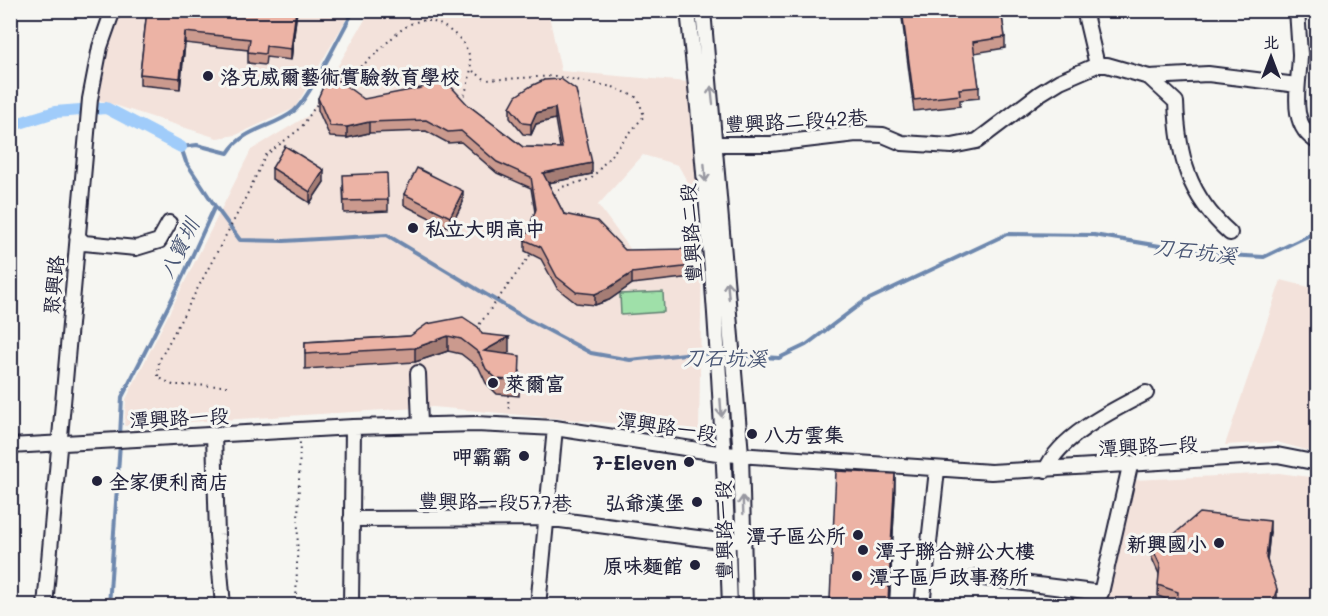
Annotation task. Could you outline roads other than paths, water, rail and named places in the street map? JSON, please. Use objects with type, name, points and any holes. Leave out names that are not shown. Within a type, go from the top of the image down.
[{"type":"street","name":"聚興路","points":[[45,606],[90,99],[100,47],[113,10]]},
{"type":"street","name":"豐興路二段","points":[[688,10],[710,144],[734,363],[741,454]]},
{"type":"street","name":"豐興路二段","points":[[703,10],[717,347],[724,454]]},
{"type":"street","points":[[1084,10],[1098,65],[1107,65],[1149,78],[1208,74],[1296,85]]},
{"type":"street","points":[[1297,10],[1300,56],[1296,85],[1298,112],[1305,132],[1317,142]]},
{"type":"street","name":"豐興路二段42巷","points":[[710,144],[771,144],[856,134],[883,135],[902,143],[952,146],[977,141],[1039,94],[1060,81],[1098,65]]},
{"type":"street","points":[[1149,78],[1176,102],[1182,162],[1196,195],[1214,219],[1230,233]]},
{"type":"street","points":[[77,236],[84,243],[144,247],[159,241],[169,222]]},
{"type":"street","points":[[418,373],[420,424]]},
{"type":"street","points":[[1047,470],[1050,459],[1094,419],[1146,393]]},
{"type":"street","name":"潭興路一段","points":[[10,446],[420,424],[555,428],[724,454],[937,470],[991,472],[1047,470],[1277,455],[1317,463]]},
{"type":"street","points":[[351,606],[353,427]]},
{"type":"street","points":[[538,606],[555,428]]},
{"type":"street","points":[[214,434],[217,535],[223,606]]},
{"type":"street","name":"豐興路一段","points":[[724,454],[730,606]]},
{"type":"street","name":"豐興路一段","points":[[741,454],[745,606]]},
{"type":"street","points":[[976,577],[1101,593],[1130,466]]},
{"type":"street","points":[[922,606],[937,470]]},
{"type":"street","name":"豐興路一段577巷","points":[[351,519],[545,518],[728,542],[744,538]]},
{"type":"waterway","name":"八寶圳","points":[[120,436],[122,397],[178,287],[215,206],[186,162],[181,147],[197,145],[228,153],[242,138],[294,111],[316,79],[354,10]]},
{"type":"waterway","name":"刀石坑溪","points":[[10,126],[55,112],[106,108],[181,147]]},
{"type":"waterway","name":"刀石坑溪","points":[[215,206],[240,240],[284,241],[387,235],[525,318],[591,353],[630,360],[694,353],[779,358],[806,345],[863,302],[1007,234],[1094,235],[1208,254],[1264,257],[1318,231]]},
{"type":"waterway","name":"八寶圳","points":[[109,606],[120,443]]},
{"type":"place","name":"洛克威爾藝術實驗教育學校","points":[[208,76]]},
{"type":"place","name":"私立大明高中","points":[[413,228]]},
{"type":"place","name":"萊爾富","points":[[493,383]]},
{"type":"place","name":"八方雲集","points":[[752,434]]},
{"type":"place","name":"呷霸霸","points":[[524,456]]},
{"type":"place","name":"7-Eleven","points":[[689,462]]},
{"type":"place","name":"全家便利商店","points":[[97,481]]},
{"type":"place","name":"弘爺漢堡","points":[[697,502]]},
{"type":"place","name":"潭子區公所","points":[[858,535]]},
{"type":"place","name":"新興國小","points":[[1219,543]]},
{"type":"place","name":"潭子聯合辦公大樓","points":[[863,550]]},
{"type":"place","name":"原味麵館","points":[[695,565]]},
{"type":"place","name":"潭子區戶政事務所","points":[[857,576]]}]
